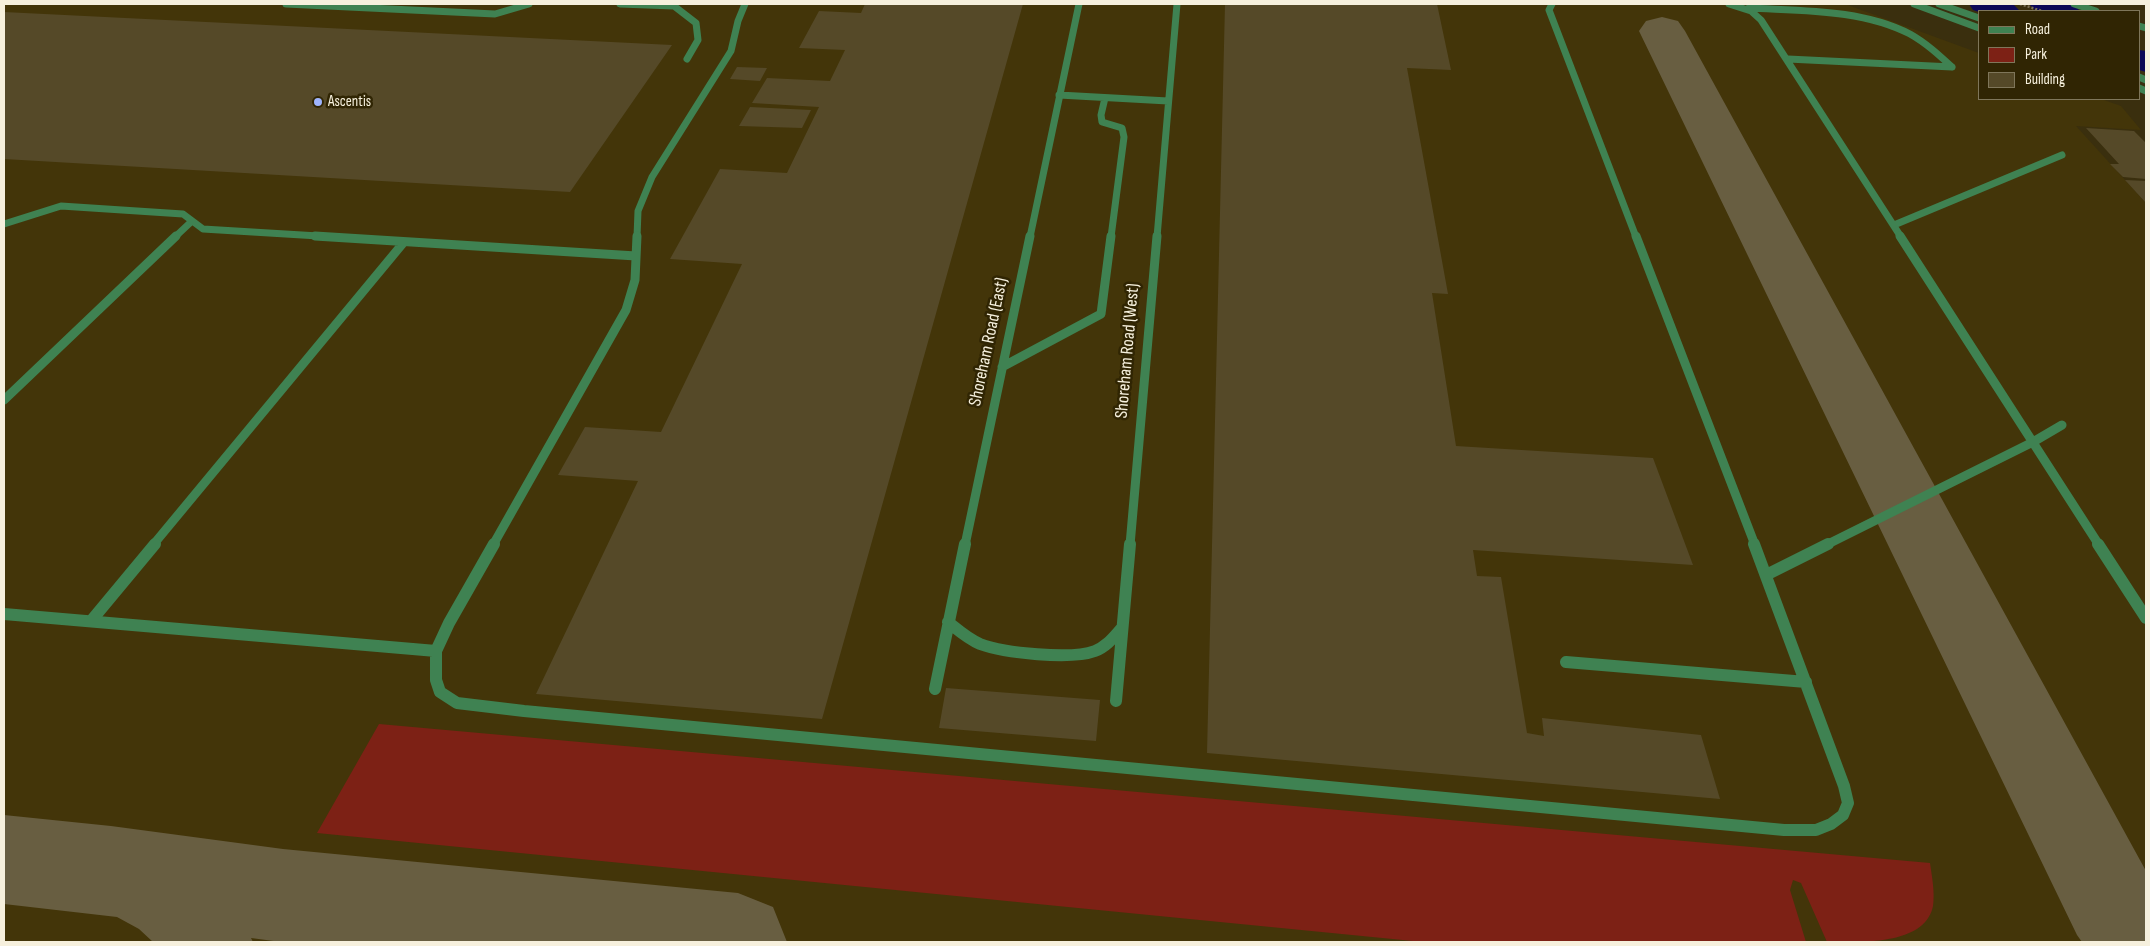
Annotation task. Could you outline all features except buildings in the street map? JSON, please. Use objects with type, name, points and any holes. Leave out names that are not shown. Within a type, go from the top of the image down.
[{"type":"street","points":[[286,4],[495,14],[529,4]]},
{"type":"street","points":[[620,4],[674,6],[696,23],[698,40],[687,59]]},
{"type":"street","points":[[745,4],[738,15],[737,33],[731,51],[652,177],[638,211],[635,280],[626,310],[449,623],[436,651],[436,680],[440,692],[457,703],[1802,831],[1816,830],[1831,824],[1843,815],[1848,803],[1844,786],[1550,10],[1552,4]]},
{"type":"street","name":"Shoreham Road (East)","points":[[935,688],[1079,4]]},
{"type":"street","name":"Shoreham Road (West)","points":[[1116,701],[1177,4]]},
{"type":"street","points":[[1729,4],[1757,15],[1788,59],[2146,618]]},
{"type":"street","points":[[1914,4],[1978,28]]},
{"type":"street","points":[[1940,4],[1978,18]]},
{"type":"street","points":[[2074,4],[2093,10]]},
{"type":"street","points":[[1743,8],[1832,12],[1872,20],[1932,46],[1952,67],[1788,59]]},
{"type":"street","points":[[1060,95],[1168,101]]},
{"type":"street","points":[[1002,367],[1102,314],[1124,137],[1122,128],[1102,122],[1101,115],[1105,98]]},
{"type":"street","points":[[1894,225],[2062,154]]},
{"type":"street","points":[[4,224],[61,206],[183,214],[203,229],[636,256]]},
{"type":"street","points":[[4,400],[192,221]]},
{"type":"street","points":[[91,621],[404,242]]},
{"type":"street","points":[[1766,576],[2033,442],[2062,425]]},
{"type":"street","points":[[4,614],[436,651]]},
{"type":"street","points":[[948,622],[978,643],[1002,650],[1078,656],[1096,651],[1109,643],[1121,630]]},
{"type":"street","points":[[1566,662],[1806,682]]},
{"type":"path","points":[[2020,4],[2039,10]]},
{"type":"shaded area","points":[[4,4],[1845,4],[1978,53],[1978,100],[2104,100],[2121,106],[2141,130],[2076,126],[2146,203],[2146,942],[4,942]]},
{"type":"green space","points":[[379,724],[1930,863],[1934,901],[1927,919],[1918,928],[1904,935],[1872,941],[1827,942],[1801,883],[1793,880],[1790,890],[1806,942],[1423,942],[317,833]]},
{"type":"waterway","points":[[1984,4],[2002,10]]},
{"type":"waterway","points":[[2044,4],[2062,10]]},
{"type":"waterway","points":[[2140,59],[2146,62]]},
{"type":"taxiway","points":[[1662,31],[2111,902],[2142,942]]},
{"type":"taxiway","points":[[4,860],[111,871],[283,896],[738,942]]},
{"type":"taxiway","points":[[128,876],[156,886],[180,902],[196,919],[204,942]]},
{"type":"place","name":"Ascentis","points":[[318,102]]}]
